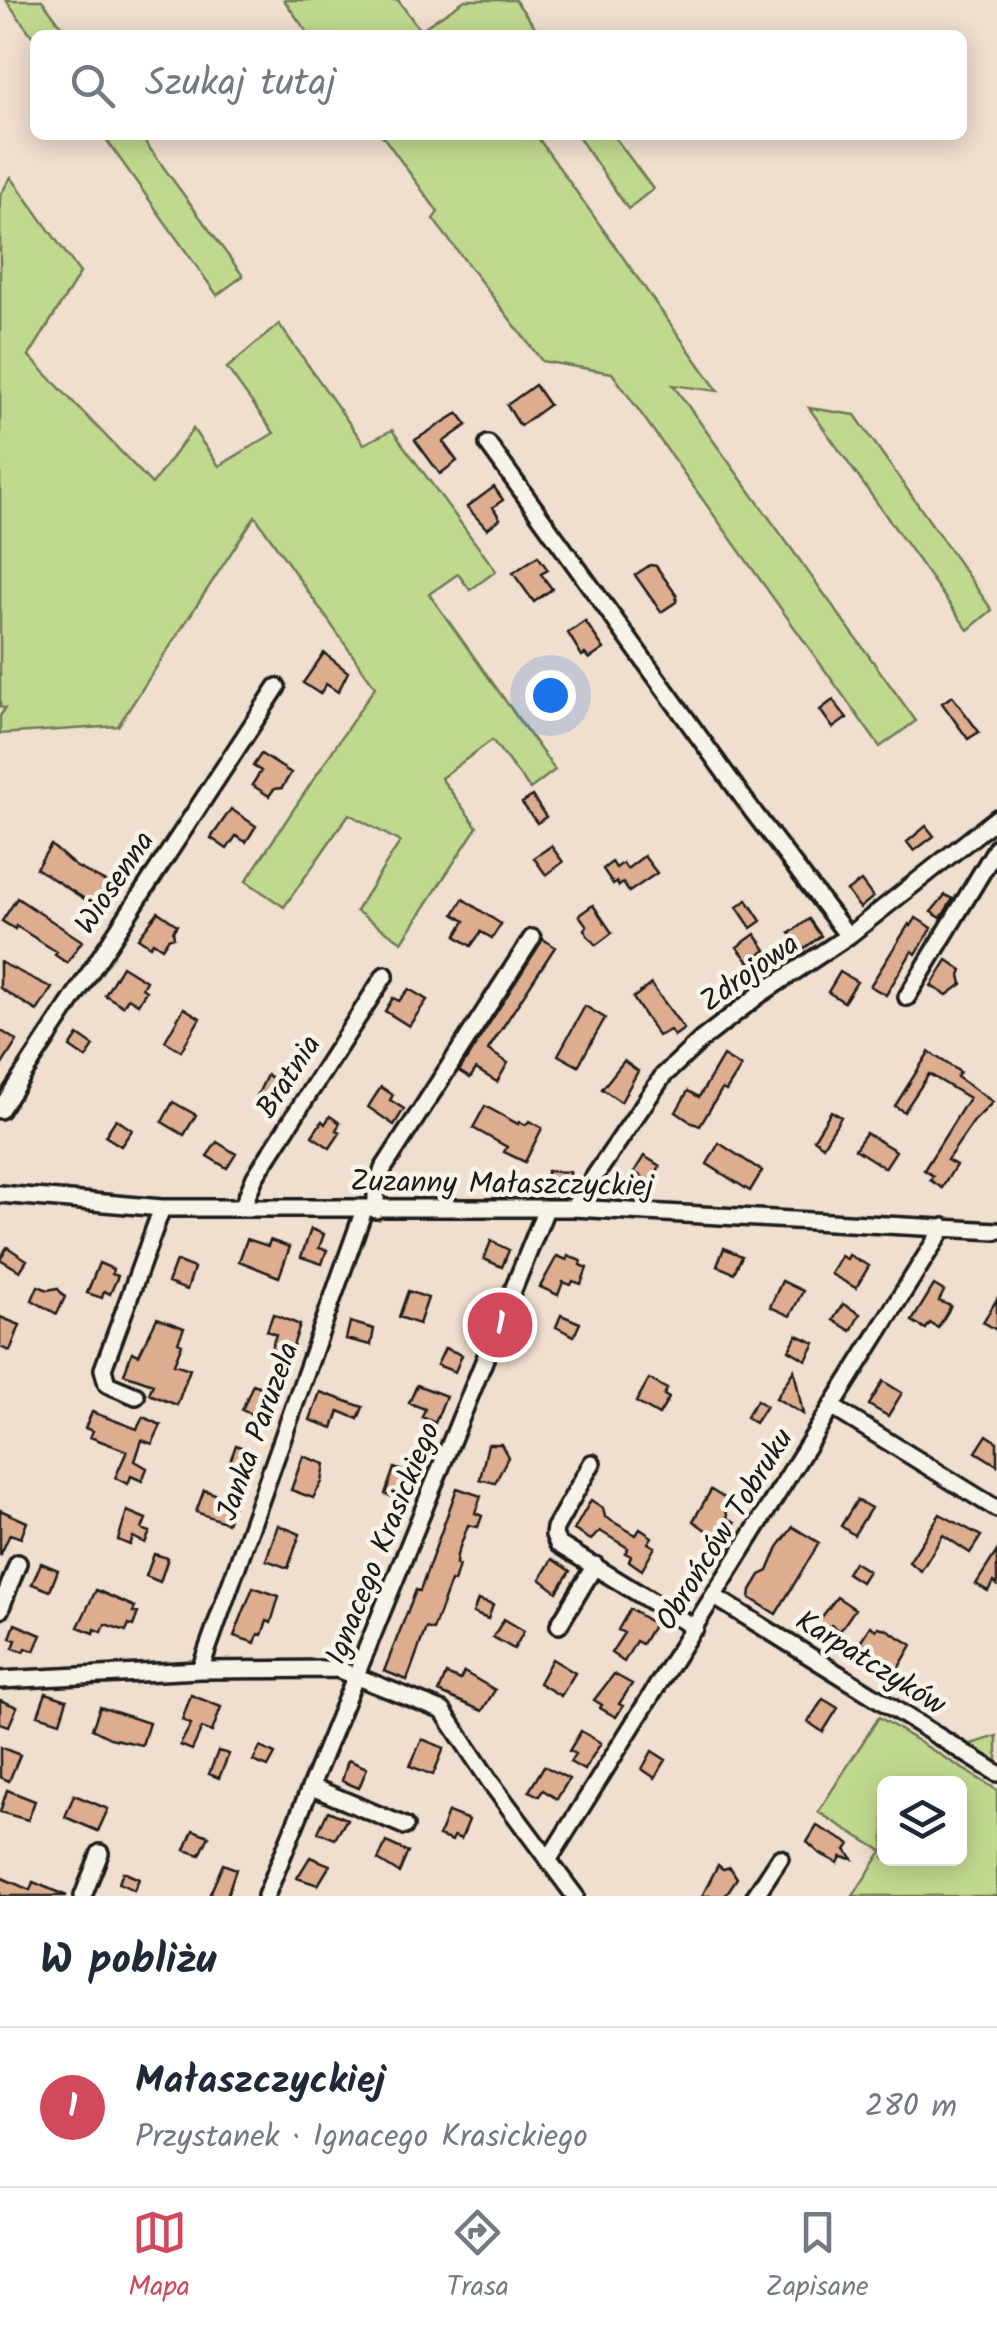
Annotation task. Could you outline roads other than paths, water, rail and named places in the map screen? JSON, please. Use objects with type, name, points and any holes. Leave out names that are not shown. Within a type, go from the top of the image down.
[{"type":"street","points":[[488,444],[848,936]]},
{"type":"street","name":"Wiosenna","points":[[0,1110],[277,687]]},
{"type":"street","name":"Zdrojowa","points":[[573,1208],[663,1076],[701,1040],[759,994],[848,936],[997,818]]},
{"type":"street","points":[[908,996],[997,847]]},
{"type":"street","name":"Janka Paruzela","points":[[200,1670],[383,1169],[532,938]]},
{"type":"street","name":"Bratnia","points":[[242,1208],[255,1177],[386,975]]},
{"type":"street","name":"Zuzanny Małaszczyckiej","points":[[4,1194],[162,1208],[573,1208],[997,1230]]},
{"type":"street","points":[[136,1396],[108,1384],[103,1369],[162,1208]]},
{"type":"street","name":"Ignacego Krasickiego","points":[[266,1896],[546,1209]]},
{"type":"street","name":"Obrońców Tobruku","points":[[550,1859],[944,1227]]},
{"type":"street","points":[[832,1408],[997,1509]]},
{"type":"street","points":[[592,1462],[554,1534],[558,1544],[694,1628]]},
{"type":"street","points":[[0,1610],[18,1564]]},
{"type":"street","points":[[559,1625],[595,1565]]},
{"type":"street","name":"Karpatczyków","points":[[715,1597],[997,1773]]},
{"type":"street","points":[[0,1680],[200,1670],[337,1669],[443,1711],[491,1784],[575,1896]]},
{"type":"street","points":[[312,1787],[405,1826]]},
{"type":"street","points":[[83,1896],[100,1853]]},
{"type":"street","points":[[755,1896],[780,1858]]},
{"type":"place","name":"Małaszczyckiej","points":[[500,1325]]}]
